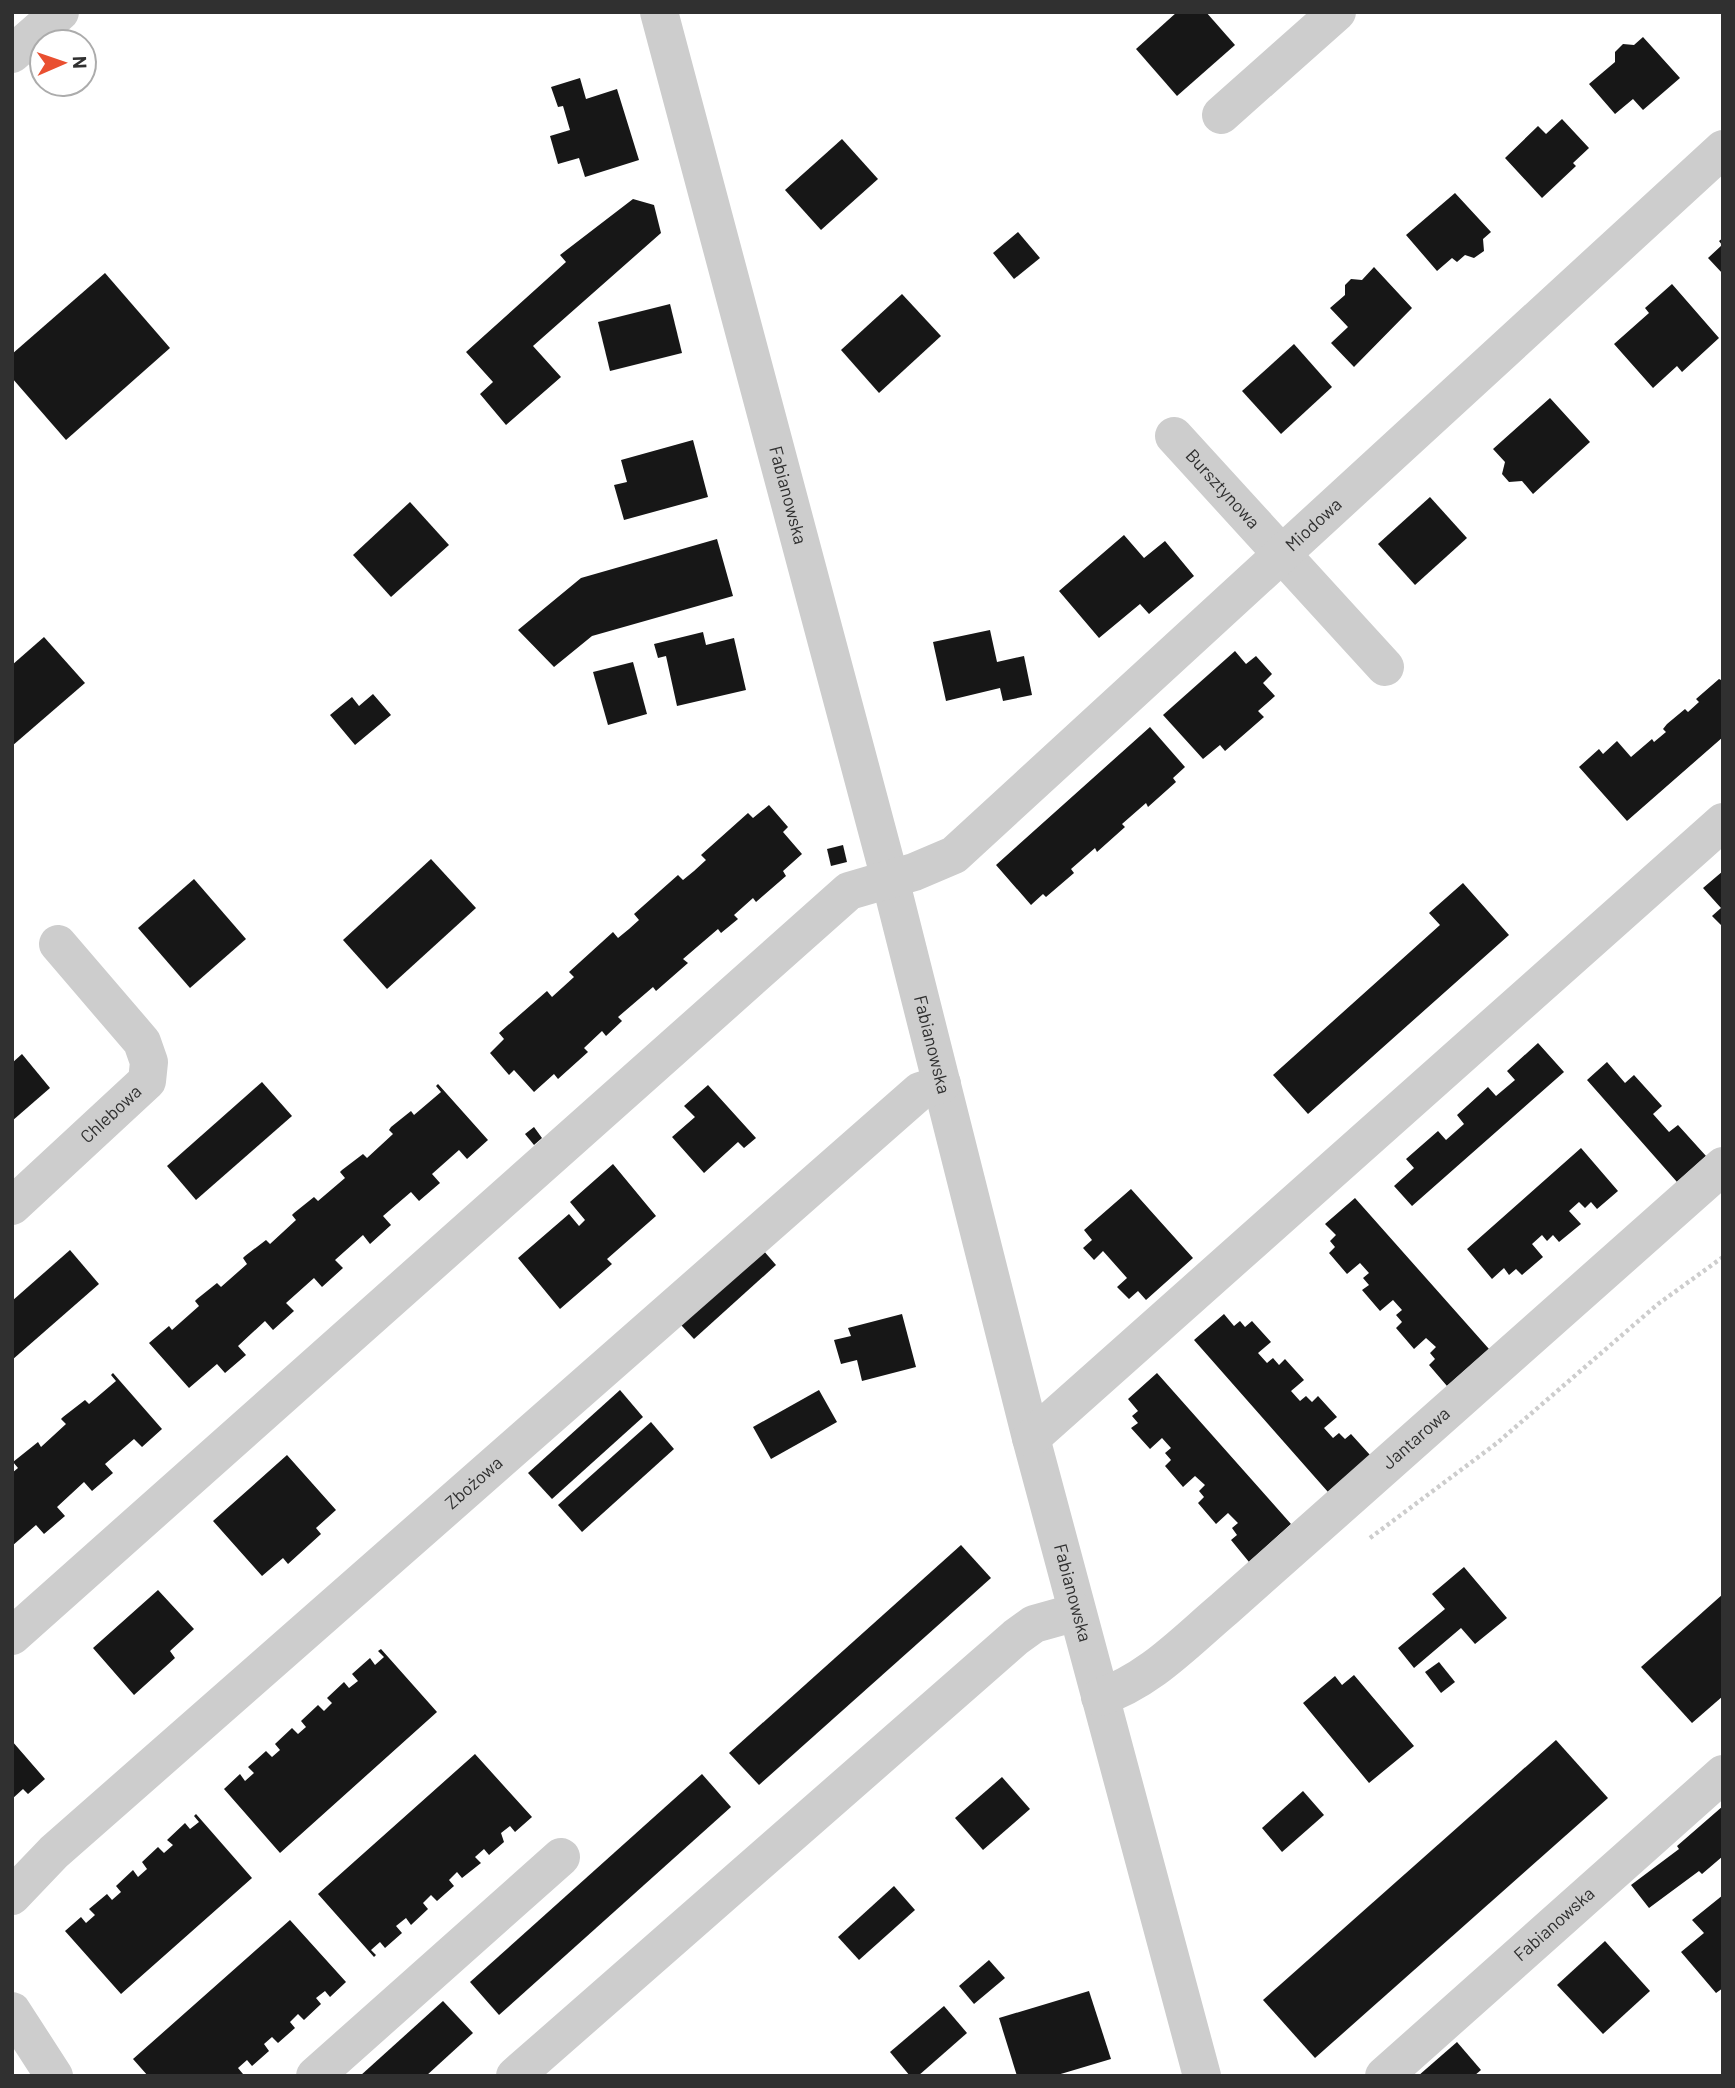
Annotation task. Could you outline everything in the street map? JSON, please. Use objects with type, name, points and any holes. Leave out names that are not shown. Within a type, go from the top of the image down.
[{"type":"street","points":[[12,54],[60,12]]},
{"type":"street","name":"Fabianowska","points":[[659,12],[890,879],[1031,1438],[1202,2076]]},
{"type":"street","points":[[1221,115],[1337,12]]},
{"type":"street","name":"Miodowa","points":[[12,1636],[849,891],[954,855],[1723,149]]},
{"type":"street","name":"Bursztynowa","points":[[1174,436],[1385,667]]},
{"type":"street","points":[[1031,1438],[1723,822]]},
{"type":"street","name":"Chlebowa","points":[[12,1206],[147,1081],[149,1062],[142,1042],[58,944]]},
{"type":"street","name":"Zbożowa","points":[[12,1896],[54,1852],[920,1091],[942,1084]]},
{"type":"street","name":"Jantarowa","points":[[1100,1696],[1127,1688],[1214,1618],[1723,1166]]},
{"type":"street","points":[[515,2076],[1016,1637],[1034,1624],[1077,1612]]},
{"type":"street","name":"Fabianowska","points":[[1384,2076],[1723,1774]]},
{"type":"street","points":[[314,2076],[561,1857]]},
{"type":"street","points":[[12,2011],[54,2076]]},
{"type":"path","points":[[1364,1542],[1497,1443],[1658,1304],[1723,1257]]},
{"type":"building","points":[[1177,12],[1206,12],[1235,45],[1177,96],[1136,49]]},
{"type":"building","points":[[1643,37],[1680,78],[1643,110],[1633,99],[1615,114],[1589,84],[1615,62],[1615,52],[1623,44],[1634,45]]},
{"type":"building","points":[[580,78],[586,99],[617,89],[639,160],[585,177],[579,158],[558,164],[550,136],[570,130],[563,106],[558,107],[551,87]]},
{"type":"building","points":[[1562,119],[1589,148],[1573,163],[1576,166],[1542,198],[1505,158],[1538,126],[1546,134]]},
{"type":"building","points":[[842,139],[878,179],[821,230],[785,190]]},
{"type":"building","points":[[1455,193],[1491,232],[1483,239],[1484,251],[1474,258],[1465,255],[1457,262],[1452,258],[1437,271],[1406,235]]},
{"type":"building","points":[[633,199],[654,205],[661,233],[533,346],[561,377],[506,425],[480,394],[493,382],[466,352],[566,262],[560,255]]},
{"type":"building","points":[[1018,232],[1040,258],[1014,279],[993,253]]},
{"type":"building","points":[[1723,238],[1723,274],[1708,258],[1722,245],[1719,241]]},
{"type":"building","points":[[1374,267],[1412,308],[1354,367],[1331,343],[1348,327],[1330,308],[1345,295],[1345,285],[1351,279],[1362,280]]},
{"type":"building","points":[[105,273],[170,348],[66,440],[12,378],[12,354]]},
{"type":"building","points":[[1672,284],[1719,338],[1682,372],[1677,366],[1653,388],[1614,344],[1649,313],[1645,308]]},
{"type":"building","points":[[902,294],[941,336],[879,393],[841,350]]},
{"type":"building","points":[[670,304],[682,353],[610,371],[598,322]]},
{"type":"building","points":[[1294,344],[1332,387],[1281,434],[1242,391]]},
{"type":"building","points":[[1550,398],[1590,442],[1533,494],[1522,481],[1509,482],[1502,474],[1505,462],[1493,449]]},
{"type":"building","points":[[693,440],[708,497],[624,520],[614,485],[627,482],[621,460]]},
{"type":"building","points":[[1430,497],[1467,538],[1415,585],[1378,544]]},
{"type":"building","points":[[410,502],[449,545],[391,597],[353,555]]},
{"type":"building","points":[[1124,535],[1144,558],[1165,541],[1194,576],[1149,614],[1140,604],[1099,638],[1059,591]]},
{"type":"building","points":[[717,539],[733,596],[592,636],[554,667],[518,630],[581,578]]},
{"type":"building","points":[[990,630],[997,662],[1024,656],[1032,695],[1003,701],[1000,688],[946,701],[933,642]]},
{"type":"building","points":[[703,632],[706,645],[734,638],[746,690],[677,706],[666,656],[658,658],[654,644]]},
{"type":"building","points":[[44,637],[85,683],[12,746],[12,665]]},
{"type":"building","points":[[1235,651],[1246,664],[1256,656],[1272,674],[1263,683],[1275,696],[1258,711],[1264,717],[1225,751],[1220,745],[1203,759],[1163,715]]},
{"type":"building","points":[[633,662],[647,714],[608,725],[593,672]]},
{"type":"building","points":[[1719,679],[1723,681],[1723,737],[1627,821],[1579,767],[1599,749],[1603,754],[1617,741],[1631,757],[1652,739],[1654,742],[1666,732],[1663,729],[1667,724],[1685,709],[1688,712],[1699,702],[1696,699]]},
{"type":"building","points":[[373,694],[391,715],[355,745],[330,715],[352,697],[359,706]]},
{"type":"building","points":[[1150,727],[1185,767],[1173,778],[1176,782],[1148,807],[1146,803],[1122,824],[1125,827],[1097,852],[1095,848],[1071,869],[1074,873],[1046,897],[1043,894],[1031,905],[996,865]]},
{"type":"building","points":[[769,805],[788,827],[783,832],[802,854],[783,871],[786,876],[756,902],[753,898],[734,915],[738,919],[721,933],[718,929],[683,959],[688,963],[656,991],[653,987],[618,1017],[622,1021],[606,1036],[602,1031],[584,1048],[588,1052],[558,1079],[554,1074],[534,1092],[514,1070],[509,1075],[490,1053],[504,1039],[499,1033],[547,991],[552,997],[574,977],[569,972],[613,932],[618,938],[629,929],[639,920],[634,914],[678,875],[683,880],[694,871],[706,860],[701,855],[748,813],[753,818]]},
{"type":"building","points":[[843,845],[847,862],[831,866],[827,849]]},
{"type":"building","points":[[431,859],[476,908],[387,989],[343,940]]},
{"type":"building","points":[[1723,871],[1723,927],[1712,916],[1721,908],[1703,888]]},
{"type":"building","points":[[194,879],[246,939],[190,988],[138,928]]},
{"type":"building","points":[[1463,883],[1509,935],[1308,1114],[1273,1075],[1440,925],[1429,913]]},
{"type":"building","points":[[1538,1043],[1564,1072],[1412,1206],[1394,1186],[1414,1168],[1406,1159],[1438,1131],[1446,1140],[1464,1124],[1457,1115],[1488,1087],[1496,1096],[1515,1080],[1507,1071]]},
{"type":"building","points":[[22,1054],[50,1088],[12,1121],[12,1063]]},
{"type":"building","points":[[1607,1062],[1625,1083],[1634,1075],[1662,1106],[1653,1114],[1669,1132],[1678,1125],[1706,1156],[1677,1182],[1587,1080]]},
{"type":"building","points":[[262,1082],[292,1116],[196,1200],[167,1166]]},
{"type":"building","points":[[438,1084],[488,1140],[467,1159],[459,1150],[432,1174],[440,1183],[419,1201],[411,1192],[383,1216],[391,1225],[370,1244],[363,1235],[335,1260],[343,1268],[322,1287],[314,1278],[286,1303],[294,1311],[273,1330],[265,1321],[238,1346],[246,1355],[225,1373],[217,1364],[189,1388],[149,1343],[169,1326],[172,1330],[199,1306],[195,1301],[197,1299],[217,1283],[221,1287],[247,1264],[243,1258],[245,1256],[266,1240],[270,1244],[296,1220],[292,1215],[294,1213],[314,1197],[318,1201],[345,1178],[340,1172],[363,1154],[367,1158],[393,1134],[389,1130],[391,1127],[411,1111],[414,1115],[441,1092],[436,1086]]},
{"type":"building","points":[[708,1085],[756,1138],[744,1148],[738,1142],[704,1173],[672,1137],[695,1117],[684,1106]]},
{"type":"building","points":[[534,1127],[542,1138],[534,1145],[525,1134]]},
{"type":"building","points":[[1581,1148],[1618,1191],[1597,1209],[1591,1202],[1585,1208],[1579,1202],[1569,1211],[1581,1224],[1559,1242],[1553,1235],[1547,1241],[1542,1235],[1532,1244],[1543,1257],[1522,1275],[1516,1269],[1509,1275],[1504,1268],[1492,1279],[1467,1249]]},
{"type":"building","points":[[613,1164],[656,1216],[607,1259],[612,1264],[560,1309],[518,1258],[569,1214],[579,1226],[585,1220],[570,1202]]},
{"type":"building","points":[[1131,1189],[1193,1258],[1146,1300],[1138,1291],[1129,1299],[1117,1287],[1127,1278],[1103,1251],[1094,1260],[1083,1248],[1092,1240],[1084,1230]]},
{"type":"building","points":[[1355,1198],[1489,1349],[1447,1386],[1429,1365],[1435,1359],[1430,1353],[1436,1347],[1426,1338],[1414,1349],[1396,1328],[1402,1322],[1396,1315],[1402,1310],[1393,1300],[1380,1311],[1362,1290],[1369,1285],[1363,1278],[1369,1273],[1360,1263],[1347,1274],[1329,1253],[1335,1247],[1330,1241],[1336,1235],[1325,1224]]},
{"type":"building","points":[[70,1250],[99,1284],[12,1360],[12,1301]]},
{"type":"building","points":[[763,1250],[776,1265],[694,1339],[681,1325]]},
{"type":"building","points":[[902,1314],[916,1367],[862,1381],[857,1360],[841,1364],[834,1340],[851,1336],[848,1328]]},
{"type":"building","points":[[1224,1314],[1234,1326],[1240,1321],[1245,1327],[1252,1321],[1271,1342],[1258,1353],[1267,1363],[1273,1358],[1279,1365],[1285,1359],[1304,1380],[1291,1391],[1300,1401],[1306,1396],[1312,1402],[1318,1396],[1337,1417],[1324,1428],[1333,1438],[1339,1433],[1345,1439],[1351,1434],[1370,1455],[1328,1492],[1194,1340]]},
{"type":"building","points":[[113,1373],[162,1429],[142,1447],[134,1439],[105,1464],[113,1473],[92,1491],[84,1482],[57,1507],[65,1516],[44,1534],[36,1525],[12,1546],[12,1473],[18,1468],[13,1462],[38,1442],[41,1447],[66,1424],[61,1419],[63,1417],[85,1400],[89,1404],[116,1381],[111,1375]]},
{"type":"building","points":[[1157,1373],[1291,1524],[1249,1562],[1231,1540],[1237,1535],[1232,1528],[1238,1523],[1228,1513],[1216,1524],[1198,1503],[1204,1497],[1199,1491],[1205,1485],[1195,1476],[1183,1487],[1165,1466],[1171,1460],[1165,1453],[1171,1448],[1162,1438],[1150,1449],[1131,1428],[1138,1423],[1132,1416],[1138,1411],[1128,1399]]},
{"type":"building","points":[[620,1390],[643,1417],[552,1499],[528,1473]]},
{"type":"building","points":[[819,1390],[837,1422],[771,1459],[753,1427]]},
{"type":"building","points":[[651,1422],[674,1449],[582,1532],[558,1505]]},
{"type":"building","points":[[287,1455],[336,1510],[316,1528],[321,1534],[288,1564],[283,1558],[262,1576],[213,1521]]},
{"type":"building","points":[[961,1545],[991,1578],[759,1785],[729,1753]]},
{"type":"building","points":[[1464,1567],[1507,1618],[1475,1644],[1461,1628],[1414,1668],[1398,1648],[1445,1609],[1432,1594]]},
{"type":"building","points":[[158,1590],[194,1629],[170,1651],[175,1658],[134,1695],[93,1648]]},
{"type":"building","points":[[1723,1594],[1723,1696],[1692,1723],[1641,1667]]},
{"type":"building","points":[[381,1649],[437,1712],[280,1853],[224,1789],[240,1774],[245,1781],[254,1773],[248,1767],[266,1751],[272,1757],[280,1750],[275,1744],[292,1728],[298,1734],[306,1727],[301,1721],[318,1705],[324,1711],[332,1703],[327,1698],[344,1682],[349,1688],[358,1681],[352,1674],[370,1658],[375,1665],[384,1657],[378,1651]]},
{"type":"building","points":[[1439,1662],[1455,1682],[1441,1693],[1425,1672]]},
{"type":"building","points":[[1354,1675],[1414,1746],[1369,1783],[1303,1703],[1335,1676],[1342,1685]]},
{"type":"building","points":[[1556,1740],[1608,1798],[1315,2058],[1263,2000]]},
{"type":"building","points":[[12,1741],[45,1779],[28,1794],[23,1789],[12,1799]]},
{"type":"building","points":[[475,1754],[532,1817],[515,1832],[510,1826],[501,1833],[504,1842],[489,1855],[484,1849],[475,1857],[481,1863],[462,1878],[457,1872],[449,1880],[454,1886],[437,1901],[431,1895],[423,1903],[428,1909],[411,1925],[406,1918],[396,1926],[402,1933],[385,1948],[380,1942],[371,1950],[376,1955],[374,1957],[318,1894]]},
{"type":"building","points":[[702,1774],[731,1807],[499,2015],[470,1982]]},
{"type":"building","points":[[1002,1777],[1030,1809],[983,1850],[955,1818]]},
{"type":"building","points":[[1303,1791],[1324,1815],[1282,1852],[1262,1828]]},
{"type":"building","points":[[1723,1806],[1723,1856],[1702,1874],[1699,1871],[1649,1908],[1631,1885],[1679,1849],[1677,1846]]},
{"type":"building","points":[[196,1814],[252,1878],[121,1994],[65,1931],[81,1917],[86,1923],[95,1915],[89,1909],[107,1894],[112,1900],[121,1892],[116,1886],[133,1870],[138,1877],[147,1869],[142,1862],[158,1847],[164,1853],[173,1845],[167,1840],[185,1823],[190,1829],[199,1822],[194,1816]]},
{"type":"building","points":[[894,1886],[915,1910],[859,1960],[838,1937]]},
{"type":"building","points":[[1723,1895],[1723,1988],[1716,1993],[1681,1952],[1704,1933],[1692,1920]]},
{"type":"building","points":[[290,1920],[346,1982],[330,1997],[325,1991],[316,1998],[321,2004],[304,2020],[298,2014],[290,2022],[295,2028],[278,2043],[272,2037],[264,2044],[269,2051],[252,2066],[247,2060],[238,2068],[243,2074],[241,2076],[148,2076],[133,2059]]},
{"type":"building","points":[[1605,1941],[1650,1991],[1603,2034],[1557,1985]]},
{"type":"building","points":[[989,1960],[1005,1978],[974,2004],[959,1986]]},
{"type":"building","points":[[1089,1991],[1111,2059],[1054,2076],[1017,2076],[999,2018]]},
{"type":"building","points":[[443,2001],[473,2033],[426,2076],[360,2076]]},
{"type":"building","points":[[944,2006],[967,2033],[918,2076],[910,2076],[890,2052]]},
{"type":"building","points":[[1457,2042],[1481,2070],[1474,2076],[1418,2076]]}]
